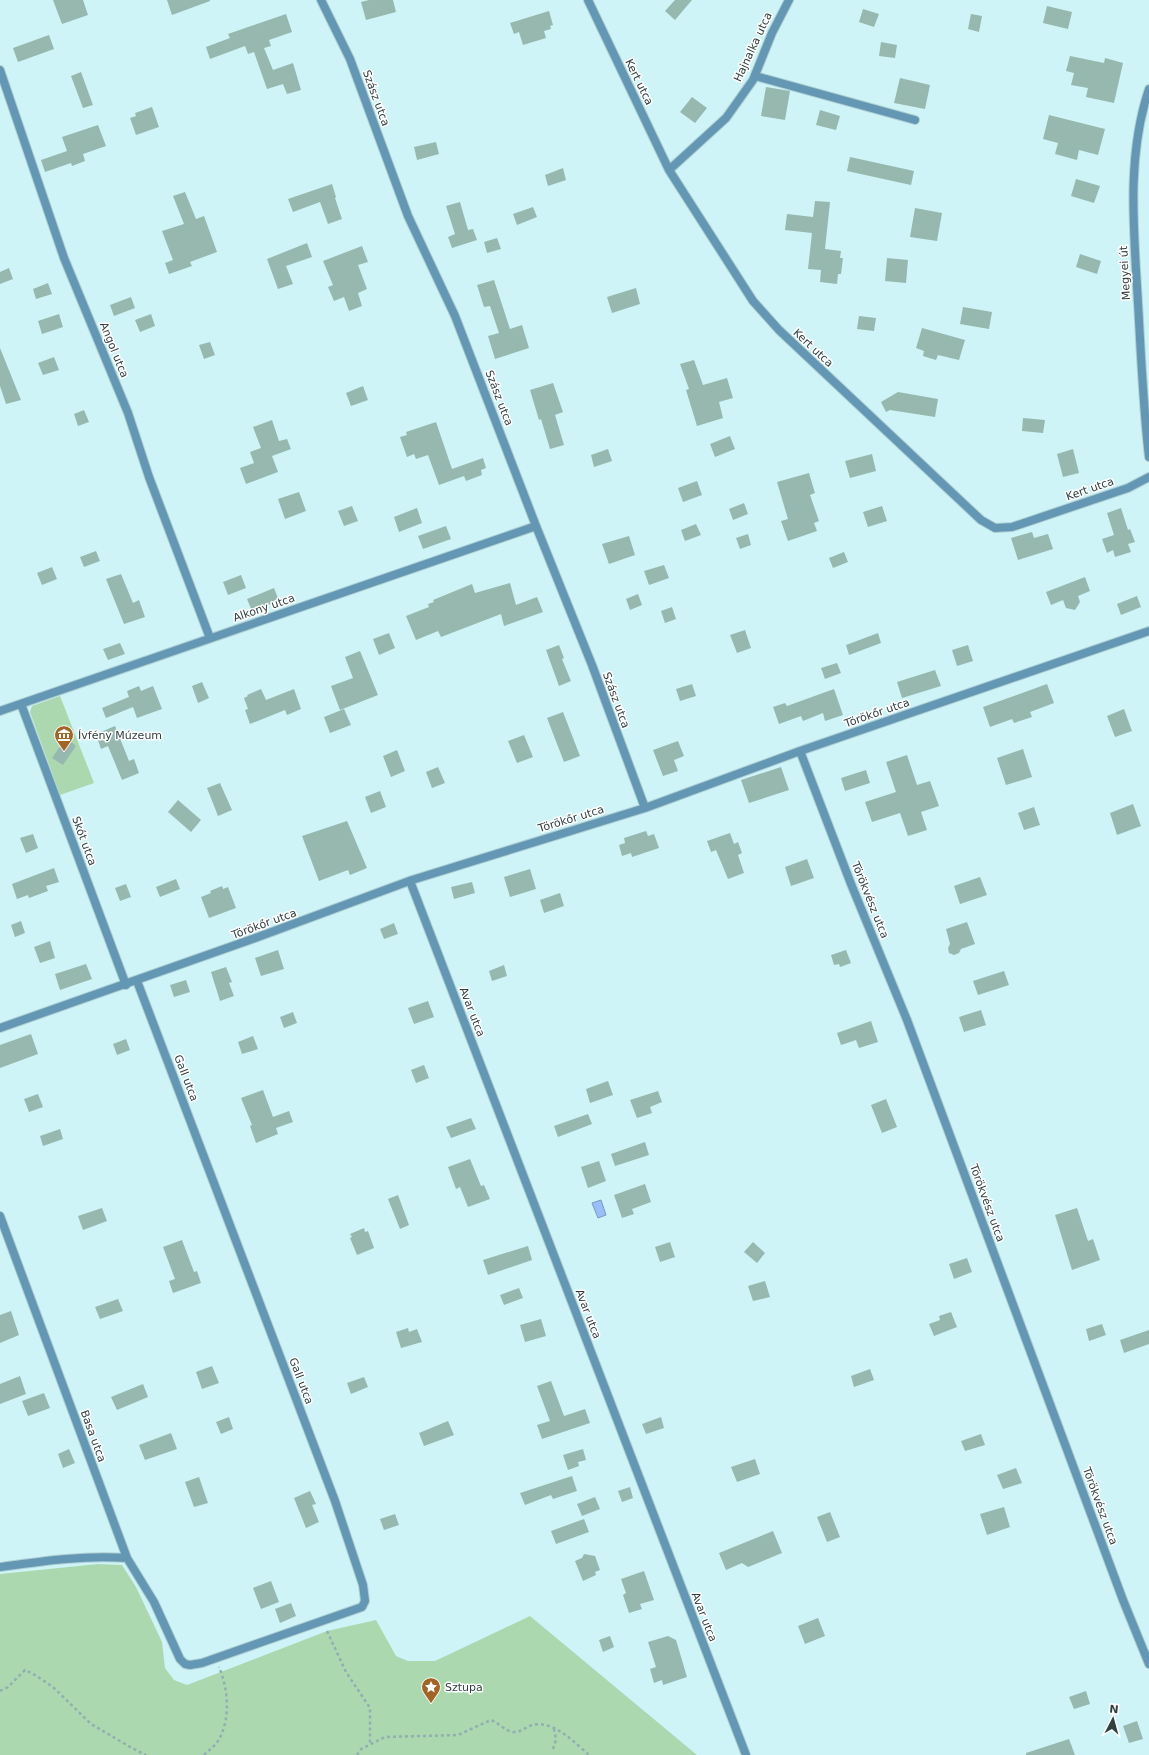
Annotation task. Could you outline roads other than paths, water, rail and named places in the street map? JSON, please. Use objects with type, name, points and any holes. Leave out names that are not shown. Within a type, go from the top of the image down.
[{"type":"street","name":"Szász utca","points":[[321,0],[350,59],[408,216],[455,316],[592,666],[645,808]]},
{"type":"street","name":"Kert utca","points":[[588,0],[669,170],[753,301],[764,315],[980,520],[988,526],[999,529],[1012,527],[1128,488],[1149,477]]},
{"type":"street","name":"Hajnalka utca","points":[[669,170],[726,118],[755,76],[772,33],[789,0]]},
{"type":"street","name":"Angol utca","points":[[0,70],[64,258],[128,413],[149,477],[210,638]]},
{"type":"street","points":[[755,76],[915,120]]},
{"type":"street","name":"Megyei út","points":[[1149,88],[1138,135],[1132,206],[1145,418],[1149,458]]},
{"type":"street","name":"Alkony utca","points":[[0,711],[536,526]]},
{"type":"street","name":"Törökőr utca","points":[[0,1028],[126,985],[410,881],[645,808],[800,751],[1149,631]]},
{"type":"street","name":"Skót utca","points":[[22,704],[126,985]]},
{"type":"street","name":"Törökvész utca","points":[[800,751],[851,884],[907,1020],[1123,1600],[1149,1664]]},
{"type":"street","name":"Avar utca","points":[[410,881],[746,1755]]},
{"type":"street","name":"Gall utca","points":[[137,981],[335,1501],[363,1585],[365,1600],[362,1607],[215,1659],[192,1665],[183,1662],[179,1657]]},
{"type":"street","name":"Basa utca","points":[[0,1216],[127,1558],[154,1602],[179,1657]]},
{"type":"street","points":[[0,1567],[68,1558],[100,1556],[127,1558]]},
{"type":"water","points":[[601,1200],[606,1215],[598,1218],[592,1203]]},
{"type":"place","name":"Ívfény Múzeum","points":[[64,752]]},
{"type":"place","name":"Sztupa","points":[[431,1704]]}]
